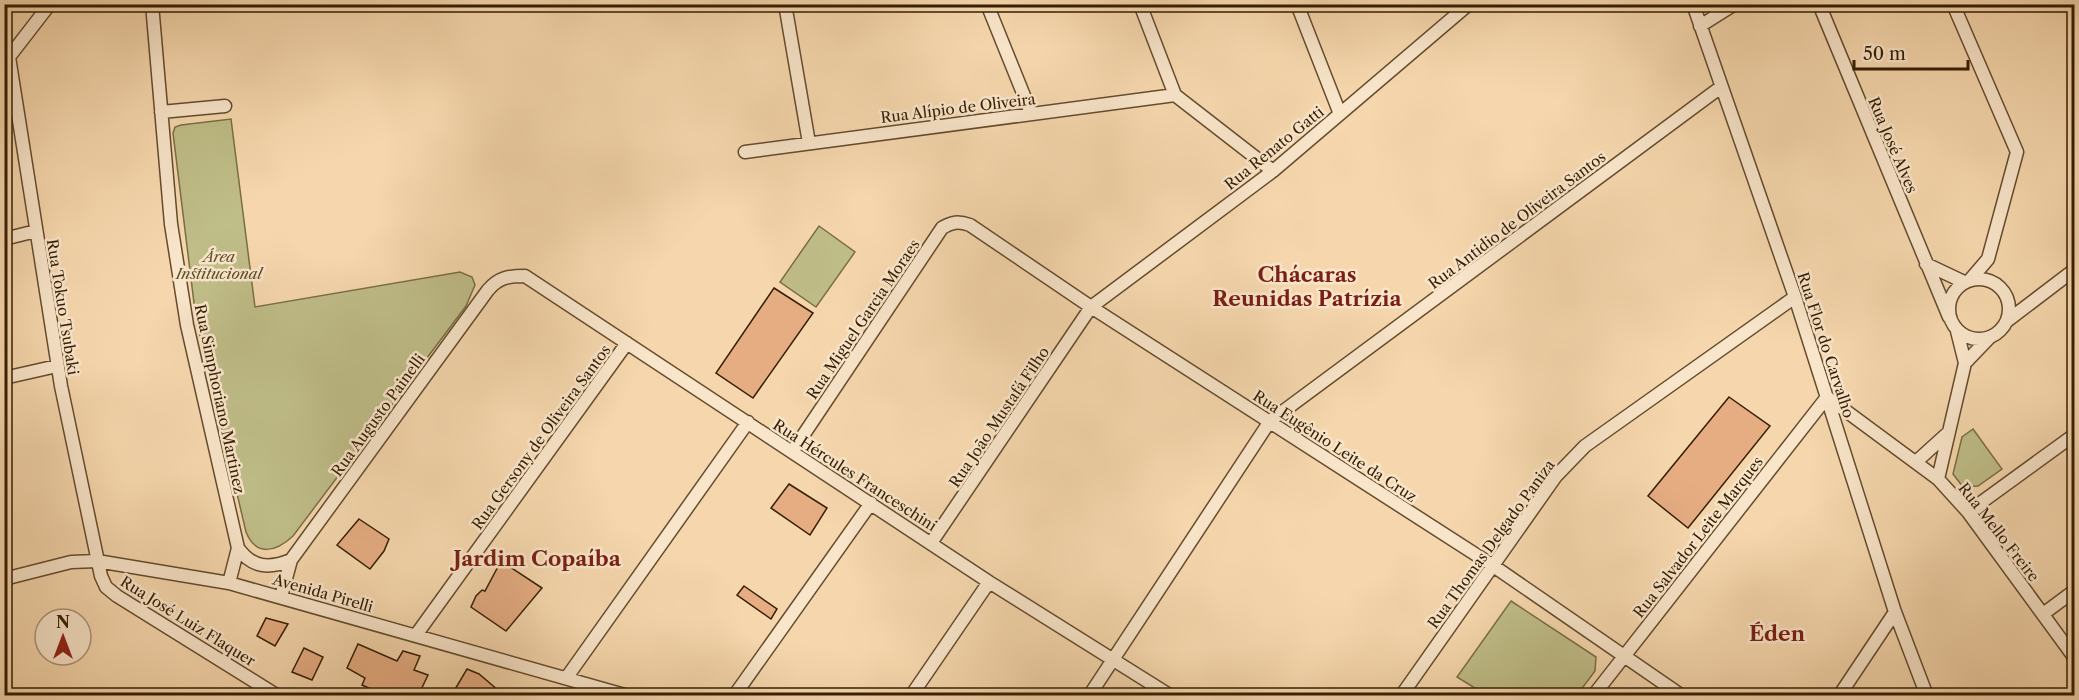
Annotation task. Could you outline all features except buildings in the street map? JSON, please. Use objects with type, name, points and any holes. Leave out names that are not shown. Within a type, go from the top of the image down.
[{"type":"street","name":"Rua Tokuo Tsubaki","points":[[50,4],[9,57],[10,103],[36,231],[57,366],[97,561]]},
{"type":"street","name":"Rua Simphoriano Martinez","points":[[152,4],[171,224],[188,325],[238,548],[229,583]]},
{"type":"street","points":[[785,4],[809,142]]},
{"type":"street","points":[[987,4],[1031,113]]},
{"type":"street","points":[[1140,4],[1174,95],[1273,171]]},
{"type":"street","points":[[1297,4],[1340,114]]},
{"type":"street","name":"Rua Renato Gatti","points":[[1091,307],[1273,171],[1456,9],[1469,4]]},
{"type":"street","name":"Rua Flor do Carvalho","points":[[1693,4],[1795,297],[1895,612],[1927,696]]},
{"type":"street","points":[[1700,26],[1735,4]]},
{"type":"street","name":"Rua José Alves","points":[[1819,4],[1949,317]]},
{"type":"street","points":[[1938,479],[1965,363],[1957,331],[1949,317],[1949,301],[1958,287],[1988,259],[2017,152],[1953,4]]},
{"type":"street","name":"Rua Antidio de Oliveira Santos","points":[[1089,696],[1269,421],[1721,87]]},
{"type":"street","name":"Rua Alípio de Oliveira","points":[[745,152],[1174,95]]},
{"type":"street","points":[[161,112],[225,106]]},
{"type":"street","name":"Rua Miguel Garcia Moraes","points":[[792,452],[942,228],[951,222],[970,225]]},
{"type":"street","name":"Rua Eugênio Leite da Cruz","points":[[970,225],[1091,307],[1492,565],[1682,696]]},
{"type":"street","points":[[4,239],[36,231]]},
{"type":"street","points":[[1988,259],[1997,285],[2006,296],[2009,313],[2007,321]]},
{"type":"street","points":[[1926,264],[1967,281],[1982,279],[1997,285]]},
{"type":"street","points":[[1965,363],[2007,321],[2074,270]]},
{"type":"street","name":"Rua Augusto Painelli","points":[[281,597],[291,560],[488,290],[496,281],[508,276],[525,276]]},
{"type":"street","name":"Rua Hércules Franceschini","points":[[525,276],[989,582],[1171,696]]},
{"type":"street","points":[[2006,296],[2032,301]]},
{"type":"street","name":"Rua Thomas Delgado Paniza","points":[[1401,696],[1556,476],[1585,446],[1795,297]]},
{"type":"street","name":"Rua João Mustafá Filho","points":[[932,543],[1091,307]]},
{"type":"street","points":[[1957,331],[1971,339],[1990,337]]},
{"type":"street","name":"Rua Gersony de Oliveira Santos","points":[[416,635],[627,343]]},
{"type":"street","points":[[4,378],[57,366]]},
{"type":"street","name":"Rua Mello Freire","points":[[1827,397],[1917,461],[1938,479],[1968,512],[2074,657]]},
{"type":"street","name":"Rua Salvador Leite Marques","points":[[1593,696],[1827,397]]},
{"type":"street","points":[[567,677],[748,422]]},
{"type":"street","points":[[1917,461],[1949,432]]},
{"type":"street","points":[[1968,512],[2074,435]]},
{"type":"street","points":[[734,696],[871,503]]},
{"type":"street","points":[[238,548],[246,559],[258,566],[275,567],[291,560]]},
{"type":"street","name":"Avenida Pirelli","points":[[4,579],[71,562],[97,561],[229,583],[628,696]]},
{"type":"street","name":"Rua José Luiz Flaquer","points":[[97,561],[106,587],[117,596],[278,696]]},
{"type":"street","points":[[911,696],[989,582]]},
{"type":"street","points":[[2043,614],[2074,591]]},
{"type":"street","points":[[1839,696],[1895,612]]},
{"type":"green space","name":"Área Institucional","points":[[231,119],[255,307],[460,272],[472,277],[475,285],[466,306],[293,536],[280,546],[267,549],[255,545],[246,532],[196,319],[173,133],[175,127],[181,125]]},
{"type":"green space","points":[[819,226],[855,252],[816,307],[780,282]]},
{"type":"green space","points":[[1973,429],[2002,469],[1978,486],[1963,487],[1953,474],[1962,437]]},
{"type":"green space","points":[[1511,601],[1596,657],[1595,671],[1577,695],[1486,695],[1457,677]]},
{"type":"district","name":"Chácaras Reunidas Patrízia","points":[[1307,286]]},
{"type":"district","name":"Jardim Copaíba","points":[[537,558]]},
{"type":"district","name":"Éden","points":[[1777,633]]}]
